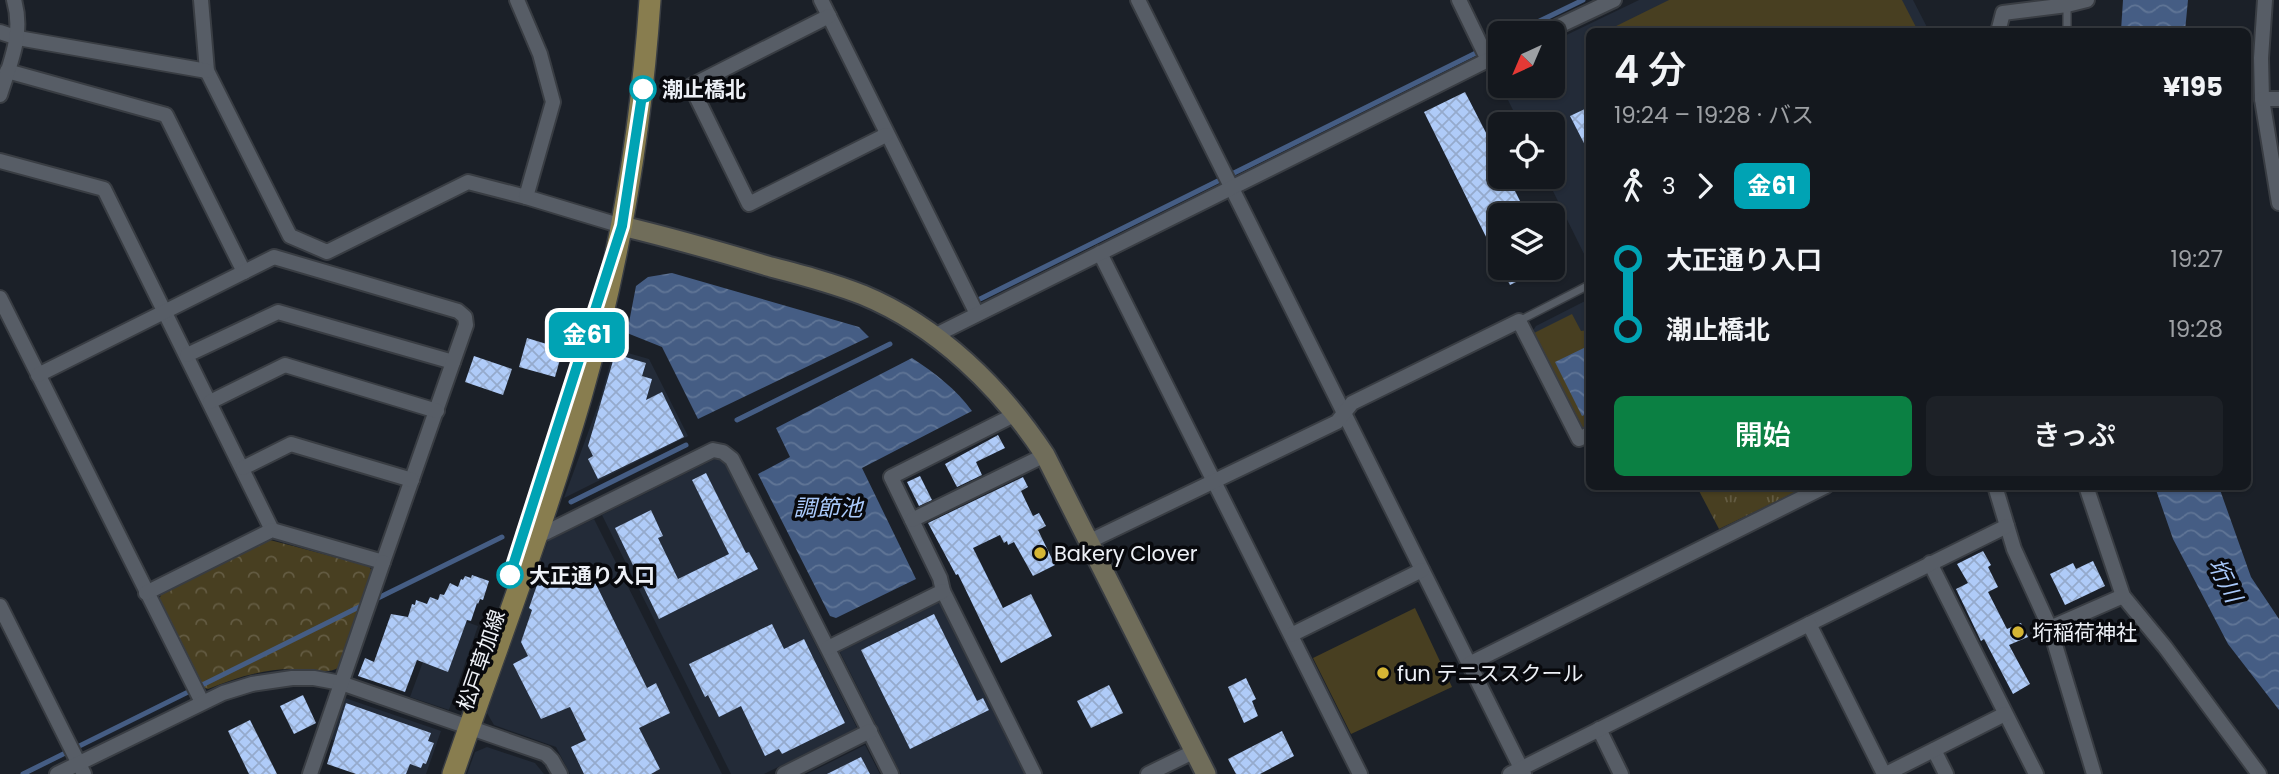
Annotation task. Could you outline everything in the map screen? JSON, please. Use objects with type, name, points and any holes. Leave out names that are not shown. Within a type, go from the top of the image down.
[{"type":"main road","name":"松戸草加線","points":[[443,774],[464,725],[529,535],[580,399],[622,226],[641,112],[650,0]]},
{"type":"main road","name":"松戸草加線","points":[[453,774],[464,725]]},
{"type":"street","points":[[0,95],[18,38],[18,12],[14,0]]},
{"type":"street","points":[[201,0],[207,71],[290,236],[327,252],[468,182],[864,295],[934,336],[968,364],[1016,414],[1045,455],[1206,774]]},
{"type":"street","points":[[517,0],[540,54],[553,102],[526,197]]},
{"type":"street","points":[[821,0],[977,314]]},
{"type":"street","points":[[1138,0],[1469,664],[1519,772],[1599,729],[2007,526]]},
{"type":"street","points":[[1459,0],[1479,41],[1488,51]]},
{"type":"street","points":[[1565,23],[1614,0]]},
{"type":"street","points":[[1999,28],[2003,13],[2087,0]]},
{"type":"street","points":[[2265,0],[2261,58],[2262,99],[2279,203]]},
{"type":"street","points":[[829,16],[691,86],[749,204],[886,135]]},
{"type":"street","points":[[0,32],[18,38],[207,71]]},
{"type":"street","points":[[934,336],[1100,253],[1227,180],[1488,60]]},
{"type":"street","points":[[8,71],[166,116],[244,272]]},
{"type":"street","points":[[2262,99],[2279,99]]},
{"type":"street","points":[[0,161],[104,189],[272,530]]},
{"type":"street","points":[[1100,253],[1360,774]]},
{"type":"street","points":[[38,374],[274,257],[458,311],[465,317],[466,325],[437,411],[310,774]]},
{"type":"street","points":[[0,298],[200,698]]},
{"type":"street","points":[[187,355],[278,312],[453,362]]},
{"type":"street","points":[[1090,541],[1337,422],[1352,403],[1519,321],[1579,439],[1586,436]]},
{"type":"street","points":[[210,402],[285,365],[437,411]]},
{"type":"street","points":[[1016,414],[891,477],[940,578],[943,591],[1034,774]]},
{"type":"street","points":[[243,468],[291,444],[412,480]]},
{"type":"street","points":[[529,535],[713,450],[723,452],[732,459],[891,774]]},
{"type":"street","points":[[912,520],[1045,455]]},
{"type":"street","points":[[1469,664],[1818,490]]},
{"type":"street","points":[[1996,490],[2014,549],[2050,628],[2094,774]]},
{"type":"street","points":[[2088,490],[2123,596],[2165,647],[2259,774]]},
{"type":"street","points":[[146,593],[272,530],[383,562]]},
{"type":"street","points":[[1930,564],[2036,774]]},
{"type":"street","points":[[1291,635],[1422,570]]},
{"type":"street","points":[[828,648],[943,591]]},
{"type":"street","points":[[2050,628],[2123,596]]},
{"type":"street","points":[[0,606],[79,764]]},
{"type":"street","points":[[1809,624],[1885,774],[2006,714]]},
{"type":"street","points":[[57,774],[200,698],[252,684],[314,678],[341,683],[546,754],[559,774]]},
{"type":"street","points":[[1599,729],[1621,774]]},
{"type":"street","points":[[784,774],[870,731]]},
{"type":"street","points":[[1934,750],[1946,774]]},
{"type":"street","points":[[1149,774],[1195,751]]},
{"type":"lane","points":[[2067,5],[2067,28]]},
{"type":"lane","points":[[1519,321],[1586,287]]},
{"type":"shaded area","points":[[1639,0],[1913,0],[1927,28],[1586,28],[1586,258],[1565,215],[1565,203],[1559,203],[1552,189],[1565,189],[1565,112],[1514,112],[1507,98],[1565,98],[1565,36]]},
{"type":"shaded area","points":[[1586,301],[1586,427],[1580,426],[1532,332],[1536,326]]},
{"type":"shaded area","points":[[614,349],[649,359],[688,436],[564,498],[600,400]]},
{"type":"shaded area","points":[[721,456],[857,728],[764,774],[731,774],[602,515]]},
{"type":"shaded area","points":[[594,519],[722,774],[570,774],[556,747],[494,725],[487,713],[548,541]]},
{"type":"shaded area","points":[[940,602],[1026,774],[901,774],[840,652]]},
{"type":"shaded area","points":[[441,613],[478,626],[449,710],[410,697]]},
{"type":"shaded area","points":[[345,698],[441,731],[426,774],[374,774],[380,757],[330,739]]},
{"type":"shaded area","points":[[865,745],[880,774],[807,774]]},
{"type":"shaded area","points":[[487,747],[535,763],[544,774],[467,774],[475,752]]},
{"type":"green space","points":[[1669,0],[1902,0],[1916,28],[1612,28]]},
{"type":"green space","points":[[1572,314],[1581,331],[1586,330],[1586,430],[1578,425],[1532,334]]},
{"type":"green space","points":[[1699,490],[1800,490],[1719,529]]},
{"type":"green space","points":[[270,540],[369,566],[373,573],[340,667],[323,671],[281,669],[260,672],[208,689],[201,687],[158,602],[161,595]]},
{"type":"green space","name":"fun テニススクール","points":[[1415,608],[1452,687],[1351,734],[1313,658]]},
{"type":"water","points":[[2123,0],[2188,0],[2185,28],[2121,28]]},
{"type":"water","points":[[672,273],[859,327],[869,337],[698,419],[662,347],[627,333],[636,286],[648,277]]},
{"type":"water","points":[[1586,347],[1586,414],[1582,416],[1555,362]]},
{"type":"water","name":"調節池","points":[[912,358],[945,382],[972,411],[862,468],[916,579],[836,618],[830,616],[758,474],[790,457],[776,428]]},
{"type":"water","name":"垳川","points":[[2156,490],[2220,490],[2251,577],[2279,619],[2279,710],[2228,644],[2173,539]]},
{"type":"building","points":[[1465,92],[1488,137],[1488,189],[1514,189],[1521,203],[1488,203],[1488,241],[1424,112]]},
{"type":"building","points":[[1586,108],[1586,147],[1570,116]]},
{"type":"building","points":[[1507,280],[1520,280],[1510,285]]},
{"type":"building","points":[[527,338],[563,349],[555,377],[519,367]]},
{"type":"building","points":[[615,354],[646,363],[642,376],[652,379],[646,400],[662,392],[684,437],[598,479],[588,459],[593,456],[588,446]]},
{"type":"building","points":[[474,356],[512,369],[503,395],[465,382]]},
{"type":"building","points":[[998,435],[1005,448],[976,462],[982,475],[957,487],[945,464]]},
{"type":"building","points":[[706,473],[746,553],[749,552],[758,569],[659,619],[615,528],[651,510],[663,536],[658,538],[678,579],[729,554],[692,480]]},
{"type":"building","points":[[920,476],[932,500],[919,506],[907,482]]},
{"type":"building","points":[[1023,477],[1028,487],[1021,491],[1033,516],[1039,513],[1046,526],[1038,530],[1055,565],[1033,576],[1014,542],[1008,545],[1007,541],[1004,543],[1000,535],[973,548],[1003,608],[1031,594],[1052,636],[1001,663],[958,574],[956,575],[928,523]]},
{"type":"building","points":[[1983,551],[1998,587],[1988,592],[2007,629],[2021,623],[2028,637],[2009,645],[2030,684],[2013,694],[1984,639],[1981,641],[1956,589],[1968,583],[1957,564]]},
{"type":"building","points":[[2093,561],[2105,586],[2065,605],[2050,574],[2073,563],[2076,569]]},
{"type":"building","points":[[586,564],[647,688],[656,683],[670,713],[639,728],[660,769],[651,774],[584,774],[571,747],[586,740],[570,707],[541,719],[513,664],[528,656],[521,642],[537,585],[540,586]]},
{"type":"building","points":[[472,575],[489,581],[483,600],[480,599],[477,603],[471,621],[467,620],[448,672],[417,660],[405,692],[358,676],[365,658],[374,662],[391,614],[408,617],[416,600],[427,604],[430,597],[438,600],[450,583],[458,587],[461,579],[465,576],[471,578]]},
{"type":"building","points":[[934,614],[977,701],[983,698],[989,710],[910,749],[861,650]]},
{"type":"building","points":[[772,624],[784,649],[804,639],[845,723],[782,754],[779,749],[765,756],[741,706],[719,717],[708,695],[705,697],[689,664]]},
{"type":"building","points":[[1246,678],[1256,699],[1252,701],[1258,716],[1244,723],[1228,687]]},
{"type":"building","points":[[1109,685],[1123,713],[1091,728],[1077,701]]},
{"type":"building","points":[[303,695],[316,723],[294,734],[280,706]]},
{"type":"building","points":[[346,703],[431,733],[428,741],[434,743],[426,764],[423,763],[421,768],[410,764],[406,774],[356,774],[327,764]]},
{"type":"building","points":[[250,720],[277,774],[249,774],[228,731]]},
{"type":"building","points":[[1282,731],[1294,756],[1260,774],[1236,774],[1228,759]]},
{"type":"building","points":[[861,757],[870,774],[827,774]]},
{"type":"waterway","points":[[1540,21],[1583,0]]},
{"type":"waterway","points":[[976,301],[1488,47]]},
{"type":"waterway","points":[[737,420],[890,344]]},
{"type":"waterway","points":[[571,502],[686,445]]},
{"type":"waterway","points":[[374,600],[502,537]]},
{"type":"waterway","points":[[23,774],[365,604]]},
{"type":"bus line","name":"金61","points":[[510,575],[622,226],[643,89]]},
{"type":"place","name":"潮止橋北","points":[[643,89]]},
{"type":"place","name":"Bakery Clover","points":[[1040,553]]},
{"type":"place","name":"大正通り入口","points":[[510,575]]},
{"type":"place","name":"垳稲荷神社","points":[[2018,632]]},
{"type":"place","name":"fun テニススクール","points":[[1383,673]]}]
